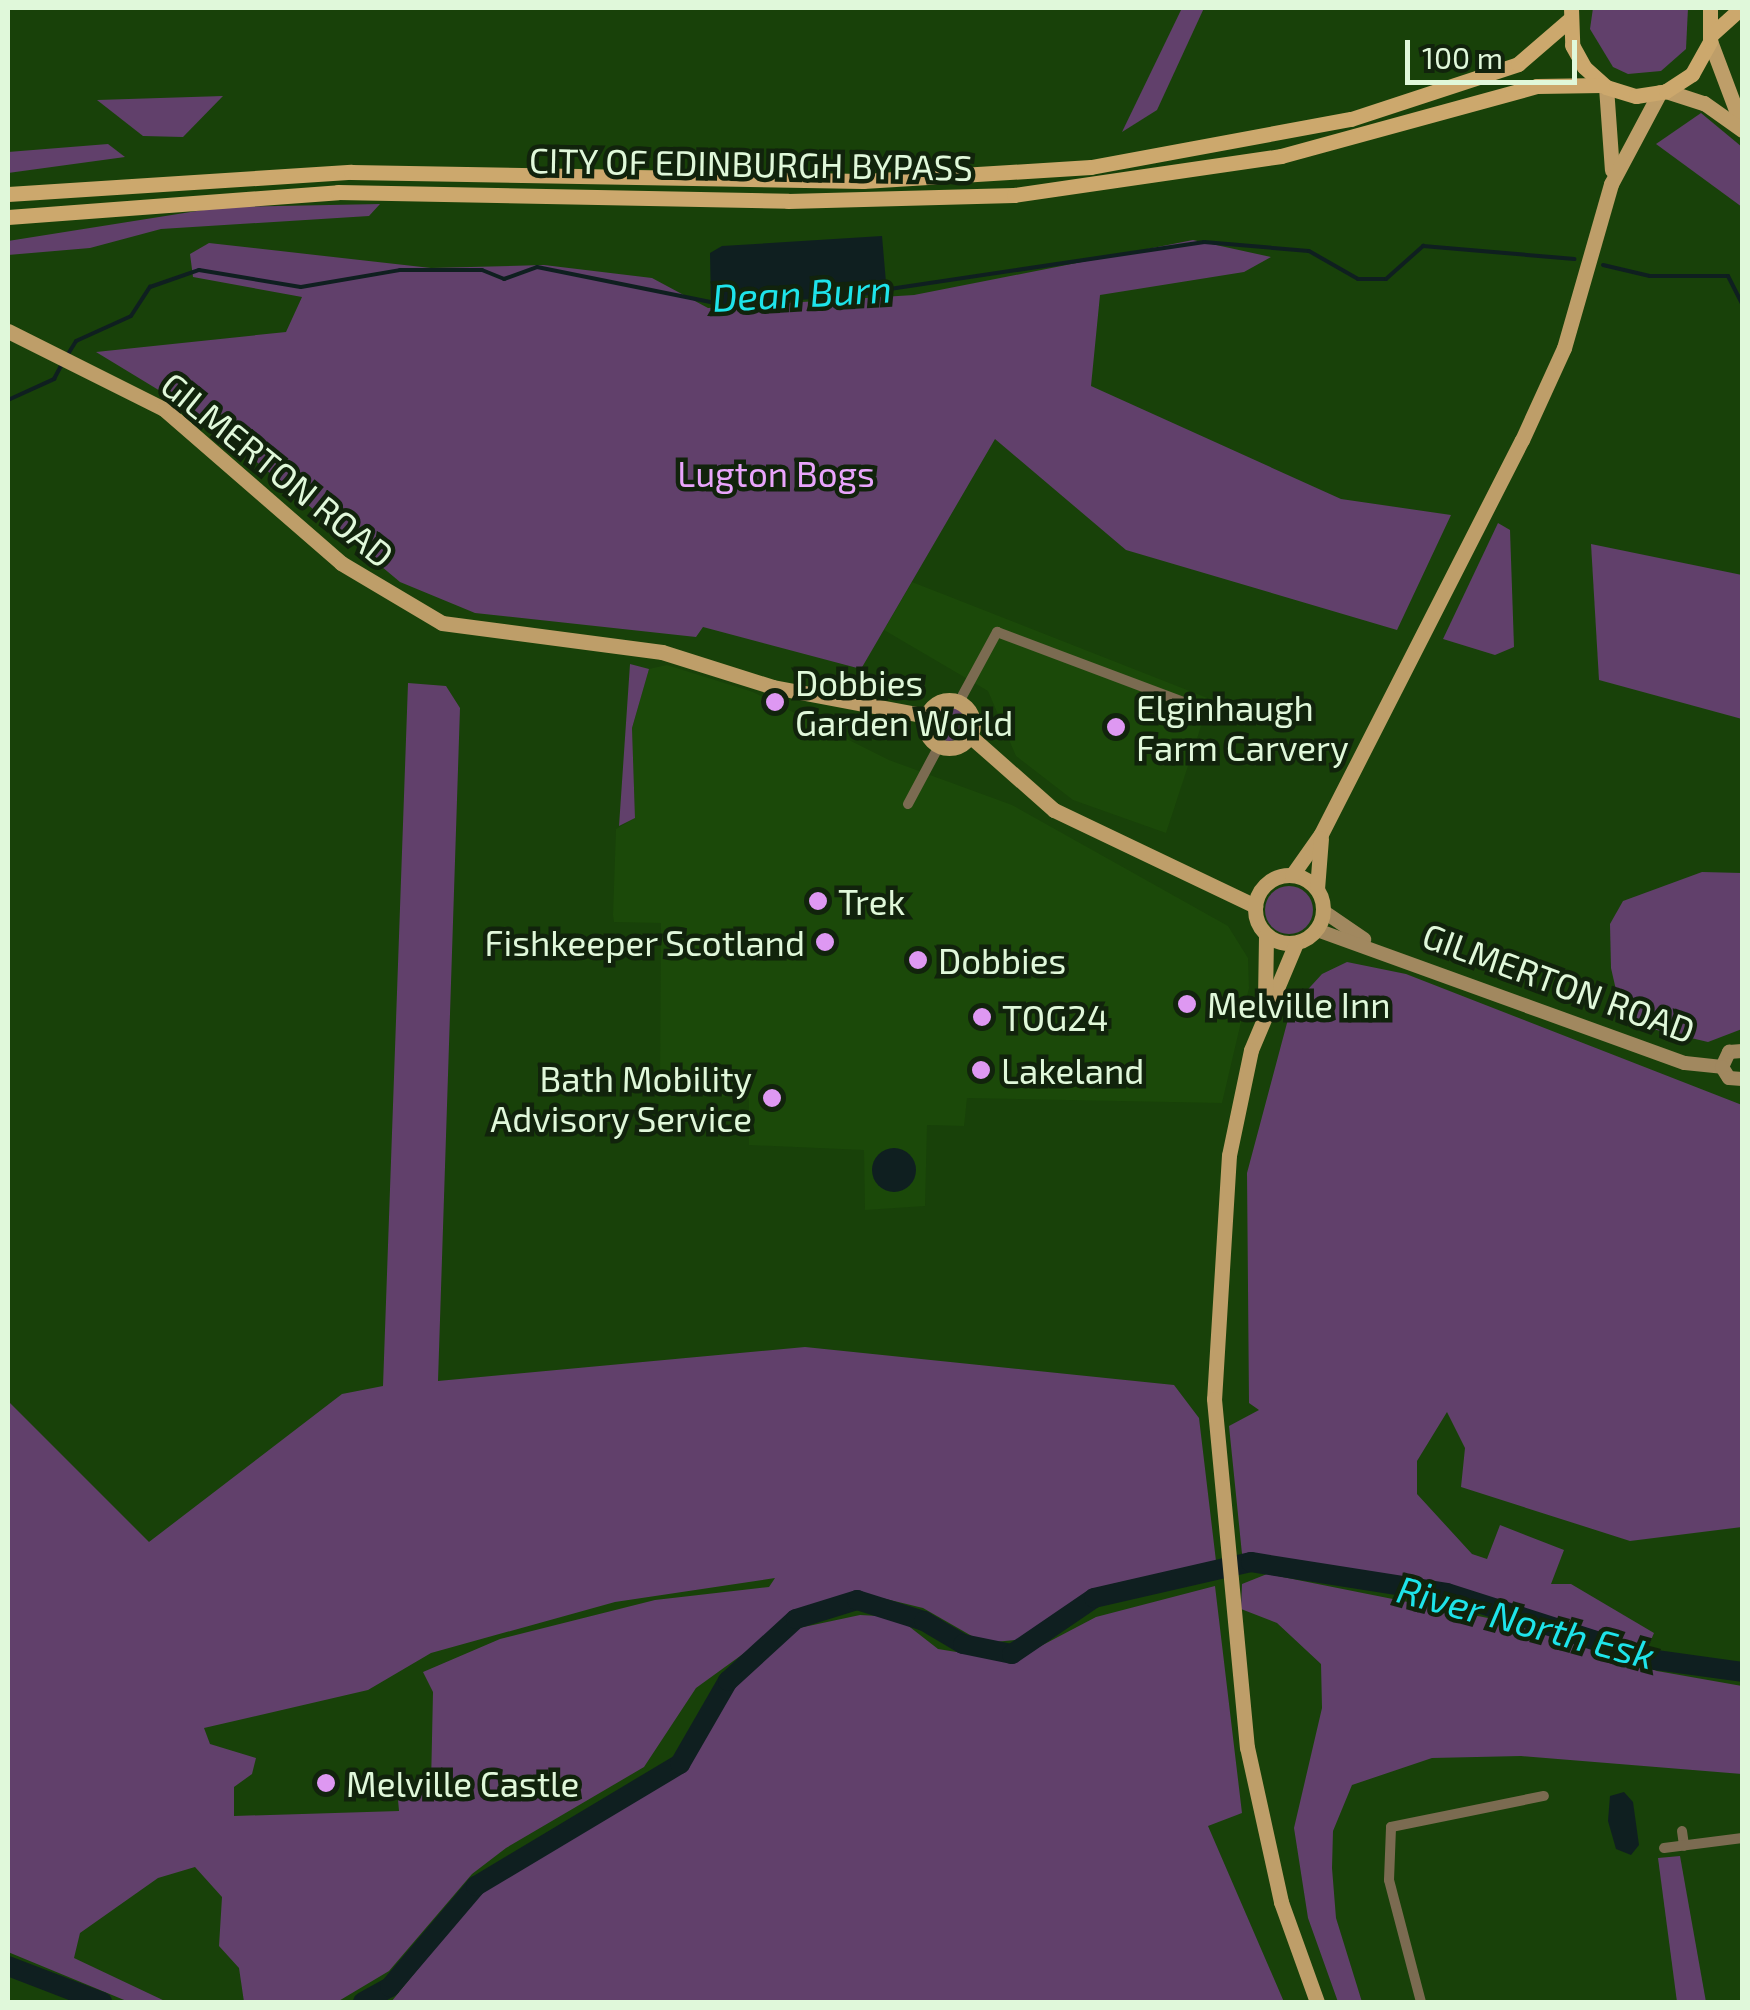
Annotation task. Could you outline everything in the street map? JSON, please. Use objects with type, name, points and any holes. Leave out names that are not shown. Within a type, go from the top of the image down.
[{"type":"highway","points":[[1710,8],[1710,38]]},
{"type":"highway","points":[[1663,92],[1692,74],[1710,38],[1741,8]]},
{"type":"highway","points":[[1570,12],[1577,57],[1604,86]]},
{"type":"highway","name":"CITY OF EDINBURGH BYPASS","points":[[8,194],[351,172],[863,181],[1090,167],[1350,119],[1518,64],[1570,12]]},
{"type":"highway","name":"CITY OF EDINBURGH BYPASS","points":[[8,217],[338,192],[788,201],[1014,195],[1281,156],[1537,86],[1604,86],[1663,92]]},
{"type":"main road","points":[[1710,38],[1742,128]]},
{"type":"main road","points":[[1604,86],[1611,184]]},
{"type":"main road","points":[[1218,883],[1262,888],[1292,875],[1321,834],[1564,348],[1611,184],[1663,92],[1704,102],[1742,128]]},
{"type":"main road","name":"GILMERTON ROAD","points":[[8,331],[67,355],[164,408],[341,563],[442,623],[662,652],[773,687],[926,716]]},
{"type":"main road","points":[[943,700],[959,702],[971,712],[970,736],[940,746],[928,737],[926,716],[943,700]]},
{"type":"main road","points":[[970,736],[1054,810],[1218,883],[1255,906],[1266,935],[1264,1009],[1229,1154],[1214,1399],[1247,1747],[1281,1902],[1317,2002]]},
{"type":"main road","points":[[1264,1009],[1296,943],[1316,930],[1324,911],[1317,889],[1321,834]]},
{"type":"main road","points":[[1292,875],[1317,889]]},
{"type":"main road","points":[[1255,906],[1262,888]]},
{"type":"main road","name":"GILMERTON ROAD","points":[[1324,911],[1377,948]]},
{"type":"main road","name":"GILMERTON ROAD","points":[[1316,930],[1377,948],[1685,1063],[1722,1067]]},
{"type":"main road","points":[[1266,935],[1296,943]]},
{"type":"main road","points":[[1742,1052],[1729,1052],[1722,1067],[1729,1078],[1742,1079]]},
{"type":"street","points":[[959,702],[997,632],[1183,702]]},
{"type":"street","points":[[908,804],[940,746]]},
{"type":"street","points":[[1421,2002],[1389,1880],[1391,1826],[1544,1796]]},
{"type":"street","points":[[1682,1830],[1684,1846]]},
{"type":"street","points":[[1664,1848],[1742,1838]]},
{"type":"shaded area","points":[[912,582],[1210,699],[1166,833],[1073,800],[1016,756],[988,691],[884,630]]},
{"type":"shaded area","points":[[667,665],[753,692],[889,760],[1012,805],[1228,926],[1248,958],[1249,988],[1222,1103],[967,1098],[964,1126],[927,1125],[925,1206],[865,1210],[864,1150],[749,1145],[749,1098],[710,1096],[711,1085],[660,1082],[661,923],[614,922],[613,915],[616,829],[635,818],[632,728],[649,669]]},
{"type":"green space","points":[[1182,8],[1204,8],[1157,110],[1122,132]]},
{"type":"green space","points":[[1593,8],[1688,8],[1686,49],[1661,71],[1628,74],[1613,67],[1590,29]]},
{"type":"green space","points":[[223,96],[183,137],[143,136],[97,100]]},
{"type":"green space","points":[[1701,113],[1742,147],[1742,207],[1656,144]]},
{"type":"green space","points":[[108,144],[125,157],[8,173],[8,152]]},
{"type":"green space","points":[[380,204],[369,216],[161,229],[90,248],[8,255],[8,241],[222,207]]},
{"type":"green space","name":"Lugton Bogs","points":[[1193,240],[1271,257],[1244,272],[1100,295],[1091,386],[1341,499],[1451,515],[1397,630],[1126,550],[995,439],[861,669],[703,627],[696,637],[475,613],[400,582],[203,417],[96,352],[286,332],[302,297],[193,277],[190,254],[209,243],[431,268],[544,265],[652,278],[708,308],[914,295]]},
{"type":"green space","points":[[1498,523],[1510,530],[1514,647],[1495,655],[1443,639]]},
{"type":"green space","points":[[1591,544],[1742,575],[1742,719],[1599,680]]},
{"type":"green space","points":[[630,664],[649,669],[632,728],[635,818],[619,826]]},
{"type":"green space","points":[[408,683],[446,686],[460,708],[438,1381],[805,1347],[1174,1385],[1199,1418],[1216,1561],[1113,1584],[1027,1639],[984,1643],[923,1608],[886,1599],[856,1595],[809,1606],[696,1688],[644,1767],[506,1848],[472,1874],[389,1971],[337,2002],[244,2002],[239,1968],[219,1946],[222,1897],[195,1867],[158,1878],[80,1933],[74,1958],[167,2002],[129,2002],[8,1952],[8,1401],[149,1542],[342,1394],[383,1386]],"holes":[[[775,1578],[769,1587],[655,1600],[500,1639],[423,1672],[433,1692],[431,1785],[396,1777],[399,1811],[234,1816],[234,1787],[252,1774],[256,1758],[210,1744],[204,1728],[368,1690],[431,1653],[615,1602]]]},
{"type":"green space","points":[[949,707],[961,712],[966,724],[961,736],[949,741],[937,736],[932,724],[937,712]]},
{"type":"green space","points":[[1702,872],[1742,873],[1742,1029],[1708,1042],[1631,1024],[1621,1012],[1611,968],[1610,924],[1623,901]]},
{"type":"green space","points":[[1289,886],[1306,893],[1313,910],[1306,927],[1289,934],[1272,927],[1265,910],[1272,893]]},
{"type":"green space","points":[[1347,962],[1406,974],[1742,1105],[1742,1527],[1630,1541],[1461,1487],[1465,1448],[1447,1412],[1417,1461],[1417,1494],[1472,1554],[1487,1559],[1500,1525],[1564,1550],[1551,1584],[1571,1584],[1654,1633],[1648,1647],[1453,1587],[1242,1554],[1229,1426],[1259,1410],[1249,1403],[1247,1173],[1291,1008],[1322,974]]},
{"type":"green space","points":[[1267,1574],[1513,1623],[1657,1671],[1742,1686],[1742,1774],[1521,1756],[1432,1758],[1352,1785],[1333,1831],[1332,1868],[1336,1918],[1362,2002],[1338,2002],[1308,1918],[1294,1828],[1322,1708],[1321,1664],[1277,1623],[1241,1609],[1242,1584]]},
{"type":"green space","points":[[1215,1586],[1242,1813],[1208,1826],[1284,2002],[391,2002],[484,1888],[685,1767],[733,1684],[799,1628],[860,1615],[897,1617],[938,1649],[1012,1661],[1096,1617]]},
{"type":"green space","points":[[1680,1856],[1706,2002],[1677,2002],[1658,1858]]},
{"type":"water","points":[[882,236],[887,294],[711,306],[710,253],[722,246]]},
{"type":"water","points":[[894,1148],[910,1154],[916,1170],[910,1186],[894,1192],[878,1186],[872,1170],[878,1154]]},
{"type":"water","points":[[1624,1792],[1633,1802],[1639,1845],[1631,1855],[1616,1849],[1608,1821],[1610,1796]]},
{"type":"waterway","name":"Dean Burn","points":[[883,290],[1204,242],[1309,251],[1358,279],[1386,279],[1423,246],[1574,259]]},
{"type":"waterway","name":"Dean Burn","points":[[1603,265],[1650,276],[1728,276],[1742,303]]},
{"type":"waterway","name":"Dean Burn","points":[[68,354],[76,341],[131,316],[150,287],[199,270],[301,287],[400,270],[482,270],[504,279],[537,267],[715,303]]},
{"type":"waterway","points":[[8,400],[54,379],[63,362]]},
{"type":"waterway","name":"River North Esk","points":[[363,2002],[390,1987],[476,1886],[680,1764],[728,1681],[796,1619],[857,1600],[924,1621],[963,1644],[1012,1654],[1094,1598],[1251,1562],[1447,1593],[1656,1660],[1742,1672]]},
{"type":"waterway","name":"River North Esk","points":[[8,1966],[102,2002]]},
{"type":"place","name":"Dobbies Garden World","points":[[775,702]]},
{"type":"place","name":"Elginhaugh Farm Carvery","points":[[1116,727]]},
{"type":"place","name":"Trek","points":[[818,901]]},
{"type":"place","name":"Fishkeeper Scotland","points":[[825,942]]},
{"type":"place","name":"Dobbies","points":[[918,960]]},
{"type":"place","name":"Melville Inn","points":[[1187,1004]]},
{"type":"place","name":"TOG24","points":[[982,1017]]},
{"type":"place","name":"Lakeland","points":[[981,1070]]},
{"type":"place","name":"Bath Mobility Advisory Service","points":[[772,1098]]},
{"type":"place","name":"Melville Castle","points":[[326,1783]]}]
